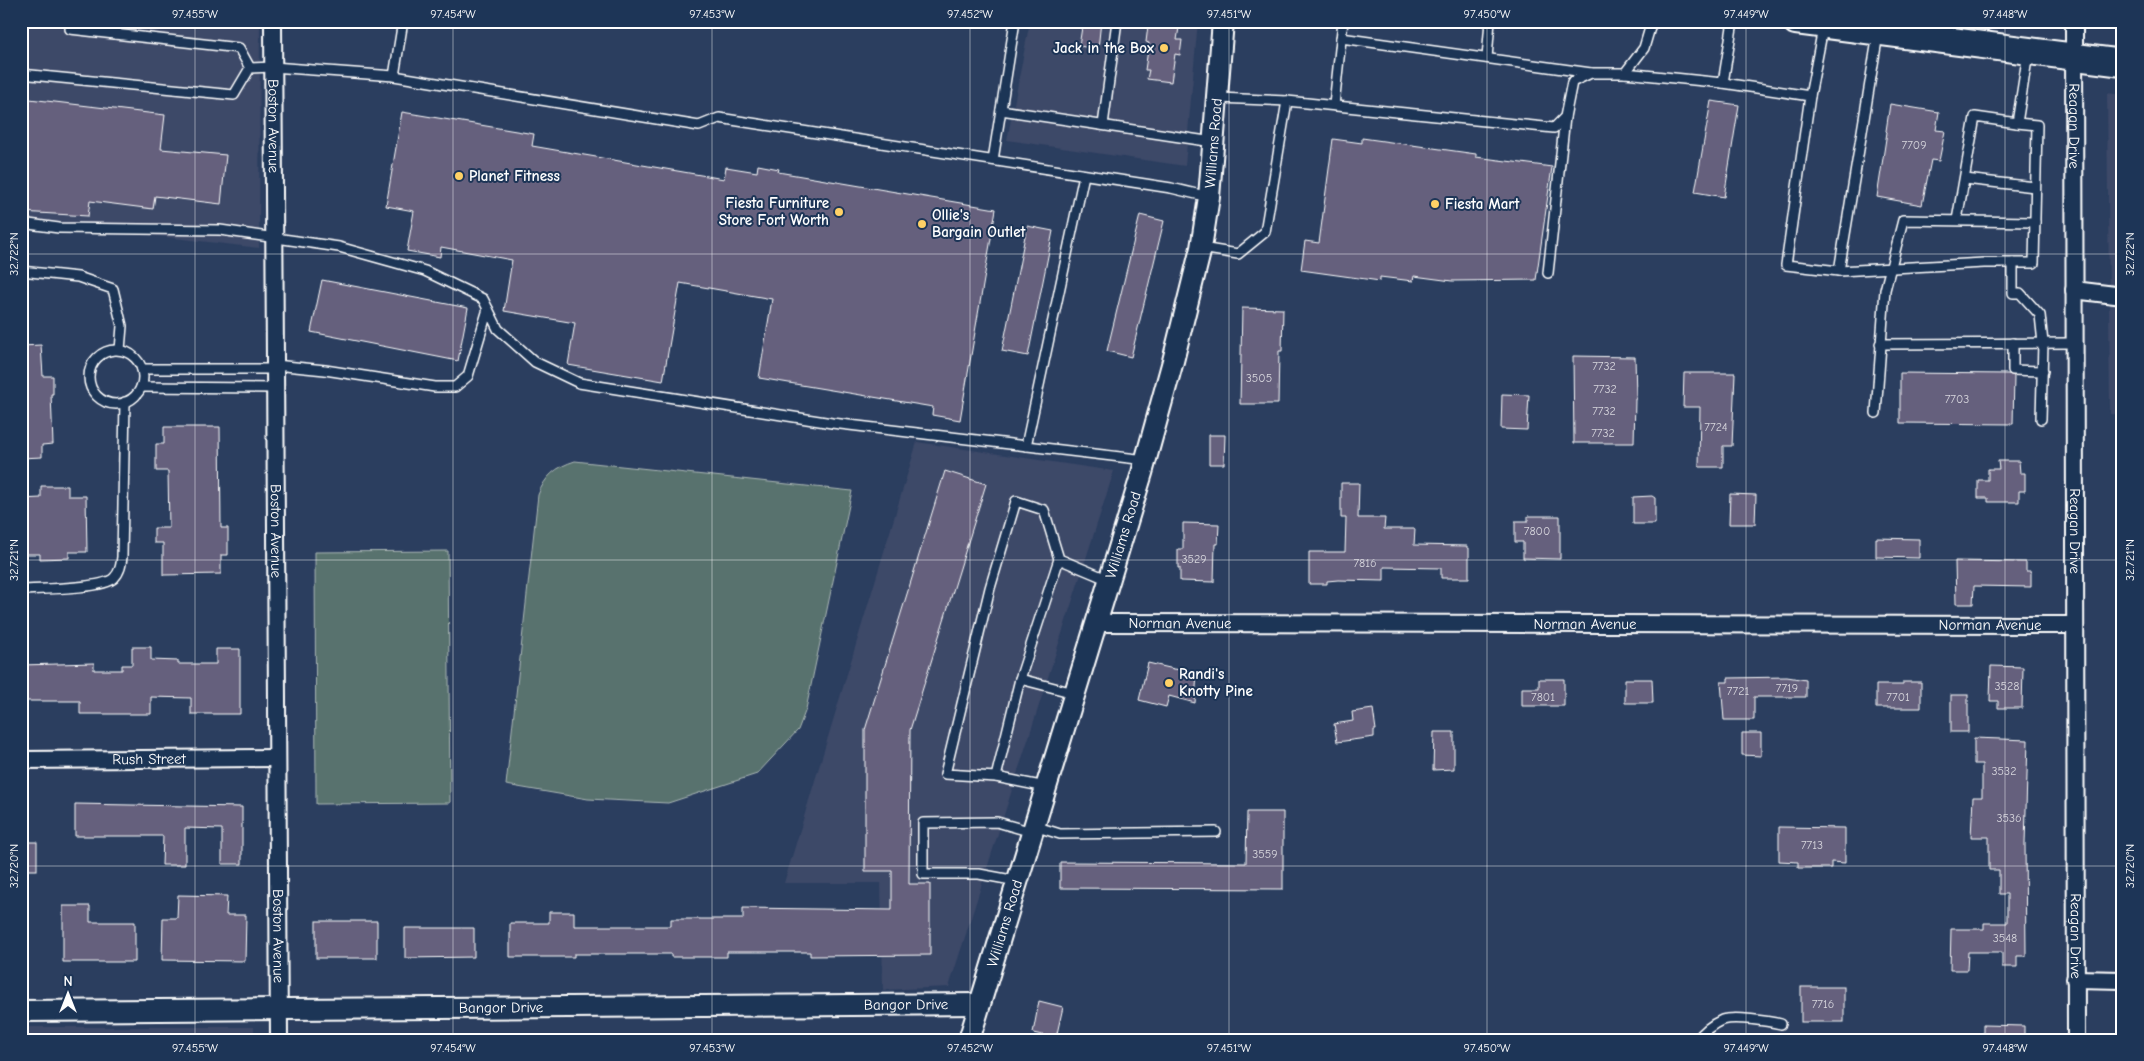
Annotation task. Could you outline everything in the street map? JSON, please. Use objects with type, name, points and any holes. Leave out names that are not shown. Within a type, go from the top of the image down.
[{"type":"main road","points":[[1796,21],[2123,63]]},
{"type":"street","name":"Boston Avenue","points":[[273,21],[279,1040]]},
{"type":"street","name":"Williams Road","points":[[969,1040],[1146,460],[1201,248],[1209,197],[1223,21]]},
{"type":"street","name":"Reagan Drive","points":[[2074,21],[2076,1040]]},
{"type":"street","points":[[2074,290],[2123,296]]},
{"type":"street","name":"Norman Avenue","points":[[1096,623],[2074,624]]},
{"type":"street","name":"Rush Street","points":[[21,760],[277,758]]},
{"type":"street","points":[[2076,979],[2123,980]]},
{"type":"street","name":"Bangor Drive","points":[[21,1011],[980,1004]]},
{"type":"lane","points":[[71,21],[70,29],[239,48],[250,68]]},
{"type":"lane","points":[[116,34],[118,21]]},
{"type":"lane","points":[[394,76],[403,21]]},
{"type":"lane","points":[[993,160],[1016,21]]},
{"type":"lane","points":[[1103,125],[1117,21]]},
{"type":"lane","points":[[1334,105],[1342,21]]},
{"type":"lane","points":[[1487,58],[1490,21]]},
{"type":"lane","points":[[1625,73],[1644,48],[1652,21]]},
{"type":"lane","points":[[1723,83],[1733,21]]},
{"type":"lane","points":[[1823,25],[1810,96],[1786,265],[1839,271],[2034,263],[2037,125],[2017,124],[1975,117],[1957,220]]},
{"type":"lane","points":[[1839,271],[1879,31]]},
{"type":"lane","points":[[1341,38],[1591,73],[1625,73],[1723,83],[1810,96]]},
{"type":"lane","points":[[2017,124],[2028,50]]},
{"type":"lane","points":[[250,68],[273,67],[394,76],[699,126],[719,118],[1171,188],[1209,197]]},
{"type":"lane","points":[[21,74],[234,95],[250,68]]},
{"type":"lane","points":[[1548,273],[1565,117],[1572,82],[1591,73]]},
{"type":"lane","points":[[1218,98],[1287,100],[1554,128],[1565,117]]},
{"type":"lane","points":[[1201,248],[1238,254],[1265,232],[1287,100]]},
{"type":"lane","points":[[1001,110],[1213,142]]},
{"type":"lane","points":[[1026,446],[1084,175]]},
{"type":"lane","points":[[1964,178],[2035,187]]},
{"type":"lane","points":[[1876,413],[1885,290],[1903,220],[2035,222]]},
{"type":"lane","points":[[21,223],[59,228],[220,230],[339,247],[425,271],[483,299],[498,329],[535,362],[579,384],[832,423],[1146,460]]},
{"type":"lane","points":[[2013,263],[2013,293],[2020,293],[2040,315],[2043,343],[2041,419]]},
{"type":"lane","points":[[21,271],[78,277],[113,289],[122,326],[120,350]]},
{"type":"lane","points":[[142,369],[275,367],[325,370],[435,388],[456,387],[468,376],[488,308]]},
{"type":"lane","points":[[2013,343],[2013,370],[2043,371]]},
{"type":"lane","points":[[1880,344],[2074,343]]},
{"type":"lane","points":[[111,350],[120,350],[136,358],[142,369],[143,383],[141,387],[133,398],[125,402],[116,404],[99,398],[90,384],[89,375],[96,359],[111,350]]},
{"type":"lane","points":[[141,387],[275,388]]},
{"type":"lane","points":[[21,590],[98,585],[113,580],[120,570],[122,557],[125,402]]},
{"type":"lane","points":[[996,778],[1020,679],[1059,559],[1044,510],[1016,501],[990,588],[945,774],[996,778],[1046,787]]},
{"type":"lane","points":[[1059,559],[1109,580]]},
{"type":"lane","points":[[1020,679],[1074,693]]},
{"type":"lane","points":[[1017,881],[979,874],[923,874],[923,823],[997,822],[1060,834],[1216,832]]},
{"type":"lane","points":[[1697,1040],[1702,1034],[1722,1020],[1760,1020],[1781,1024]]},
{"type":"shaded area","points":[[21,21],[260,21],[259,248],[21,220]]},
{"type":"shaded area","points":[[1030,21],[1198,21],[1185,166],[1007,140]]},
{"type":"shaded area","points":[[2107,93],[2123,95],[2123,415],[2110,414]]},
{"type":"shaded area","points":[[917,442],[1114,471],[949,987],[883,990],[881,883],[784,883]]},
{"type":"shaded area","points":[[21,1027],[254,1027],[254,1040],[21,1040]]},
{"type":"green space","points":[[575,461],[852,491],[806,709],[798,730],[757,774],[668,803],[588,799],[506,785],[538,495],[552,473],[562,466]]},
{"type":"green space","points":[[448,551],[450,803],[316,804],[315,552]]},
{"type":"building","points":[[1083,21],[1101,21],[1098,49],[1079,46]]},
{"type":"building","name":"Jack in the Box","points":[[1152,21],[1180,21],[1177,40],[1182,40],[1180,55],[1175,54],[1171,82],[1147,79],[1149,70],[1145,70],[1149,43],[1146,42],[1148,26],[1151,27]]},
{"type":"building","points":[[21,98],[165,115],[161,149],[226,155],[221,204],[155,196],[153,209],[90,201],[88,216],[21,212]]},
{"type":"building","points":[[1711,101],[1739,105],[1724,197],[1695,192]]},
{"type":"building","points":[[1890,104],[1939,112],[1936,130],[1945,131],[1939,161],[1931,160],[1922,205],[1877,197]]},
{"type":"building","points":[[402,112],[534,134],[532,146],[724,179],[726,167],[757,172],[758,165],[779,169],[778,172],[996,209],[960,420],[932,415],[933,407],[759,378],[772,299],[680,283],[663,381],[568,365],[575,323],[504,311],[512,260],[441,247],[440,257],[407,251],[414,211],[386,206]]},
{"type":"building","name":"Fiesta Mart","points":[[1362,138],[1476,154],[1476,157],[1552,167],[1536,280],[1452,281],[1414,276],[1413,281],[1380,277],[1380,281],[1301,270],[1305,241],[1319,243],[1333,139],[1362,143]]},
{"type":"building","points":[[1140,215],[1164,221],[1131,357],[1107,351]]},
{"type":"building","points":[[1027,226],[1053,231],[1028,356],[1002,351]]},
{"type":"building","points":[[322,280],[468,308],[458,361],[311,332]]},
{"type":"building","points":[[1242,308],[1283,309],[1282,351],[1279,351],[1278,404],[1240,404]]},
{"type":"building","points":[[41,345],[43,376],[53,376],[53,394],[51,394],[53,444],[42,445],[42,457],[21,458],[21,346]]},
{"type":"building","points":[[1573,356],[1635,357],[1634,443],[1574,443]]},
{"type":"building","points":[[1684,373],[1735,373],[1732,446],[1723,446],[1723,467],[1699,467],[1700,407],[1683,407]]},
{"type":"building","points":[[1900,373],[2008,374],[2014,376],[2013,424],[1900,423]]},
{"type":"building","points":[[1502,394],[1529,395],[1527,430],[1501,429]]},
{"type":"building","points":[[164,427],[220,427],[221,528],[228,528],[228,555],[221,555],[221,574],[163,575],[163,543],[154,543],[154,528],[169,528],[168,471],[156,471],[156,444],[164,444]]},
{"type":"building","points":[[1209,435],[1225,435],[1224,464],[1209,464]]},
{"type":"building","points":[[1998,461],[2019,461],[2020,473],[2025,473],[2025,491],[2019,491],[2019,502],[1988,502],[1988,498],[1978,498],[1978,480],[1988,480],[1988,469],[1999,469]]},
{"type":"building","points":[[945,471],[986,484],[910,730],[909,884],[930,884],[930,955],[810,956],[810,952],[727,952],[727,957],[671,957],[671,954],[574,954],[574,957],[510,957],[510,923],[549,923],[549,912],[574,912],[574,926],[671,926],[671,919],[743,919],[743,908],[892,910],[892,871],[865,871],[865,730]]},
{"type":"building","points":[[1341,483],[1359,483],[1358,518],[1385,518],[1384,529],[1415,529],[1414,545],[1467,546],[1469,548],[1469,578],[1441,578],[1441,568],[1384,567],[1384,581],[1338,580],[1327,581],[1327,584],[1309,584],[1309,552],[1345,552],[1346,518],[1341,518]]},
{"type":"building","points":[[41,486],[68,486],[68,496],[86,496],[87,552],[69,552],[69,558],[40,559],[40,554],[21,554],[21,499],[41,498]]},
{"type":"building","points":[[1730,494],[1756,495],[1755,524],[1729,524]]},
{"type":"building","points":[[1652,496],[1655,498],[1655,524],[1633,524],[1633,497]]},
{"type":"building","points":[[1528,516],[1560,516],[1560,559],[1523,558],[1523,542],[1515,542],[1515,521],[1528,521]]},
{"type":"building","points":[[1183,523],[1219,524],[1218,544],[1215,544],[1214,582],[1180,581],[1178,549],[1183,549]]},
{"type":"building","points":[[1876,538],[1919,539],[1919,558],[1876,557]]},
{"type":"building","points":[[1955,561],[2026,562],[2026,571],[2031,571],[2031,587],[1974,586],[1973,604],[1956,604]]},
{"type":"building","points":[[132,647],[151,647],[151,660],[178,661],[178,664],[216,664],[216,649],[240,649],[240,714],[191,714],[191,698],[151,697],[151,714],[80,714],[80,701],[21,701],[21,665],[94,663],[94,670],[122,670],[122,665],[132,665]]},
{"type":"building","name":"Randi's Knotty Pine","points":[[1148,663],[1197,672],[1195,703],[1169,696],[1166,707],[1139,700]]},
{"type":"building","points":[[1991,666],[2023,667],[2022,708],[1998,708],[1998,701],[1990,701]]},
{"type":"building","points":[[1787,677],[1806,680],[1806,697],[1754,697],[1754,720],[1724,720],[1721,682],[1728,682],[1728,678]]},
{"type":"building","points":[[1539,679],[1564,679],[1564,706],[1522,706],[1522,688],[1539,688]]},
{"type":"building","points":[[1625,679],[1652,679],[1653,703],[1625,703]]},
{"type":"building","points":[[1903,682],[1921,682],[1921,708],[1876,708],[1876,685],[1903,685]]},
{"type":"building","points":[[1951,695],[1968,695],[1968,732],[1951,732]]},
{"type":"building","points":[[1373,709],[1376,730],[1374,730],[1374,737],[1337,742],[1334,724],[1353,721],[1352,712]]},
{"type":"building","points":[[1434,732],[1454,732],[1454,769],[1433,770]]},
{"type":"building","points":[[1742,733],[1761,733],[1761,756],[1742,755]]},
{"type":"building","points":[[1974,738],[2028,740],[2025,844],[2026,956],[2017,956],[2017,967],[2002,967],[2002,952],[1968,952],[1967,970],[1950,970],[1951,929],[1984,929],[1984,923],[2007,923],[2007,894],[1999,894],[1999,870],[1989,870],[1989,837],[1971,837],[1973,797],[1982,797],[1982,764],[1974,764]]},
{"type":"building","points":[[75,804],[242,807],[242,864],[222,864],[222,829],[185,828],[185,865],[162,865],[163,836],[75,836]]},
{"type":"building","points":[[1247,812],[1283,812],[1283,889],[1060,888],[1060,862],[1246,863]]},
{"type":"building","points":[[1779,827],[1845,828],[1845,863],[1831,862],[1831,868],[1798,868],[1798,862],[1779,861]]},
{"type":"building","points":[[21,842],[37,842],[37,870],[21,870]]},
{"type":"building","points":[[178,895],[227,896],[226,915],[246,915],[245,961],[162,960],[163,918],[177,918]]},
{"type":"building","points":[[63,906],[90,906],[90,922],[135,922],[135,962],[63,962]]},
{"type":"building","points":[[316,921],[377,921],[377,958],[316,958]]},
{"type":"building","points":[[405,928],[474,928],[474,957],[405,958]]},
{"type":"building","points":[[1801,987],[1844,987],[1844,1022],[1801,1022]]},
{"type":"building","points":[[1039,1001],[1063,1007],[1056,1038],[1033,1033]]},
{"type":"building","points":[[1983,1025],[2024,1026],[2024,1040],[1983,1040]]},
{"type":"place","name":"Jack in the Box","points":[[1164,48]]},
{"type":"place","name":"Planet Fitness","points":[[459,176]]},
{"type":"place","name":"Fiesta Mart","points":[[1435,204]]},
{"type":"place","name":"Fiesta Furniture Store Fort Worth","points":[[839,212]]},
{"type":"place","name":"Ollie's Bargain Outlet","points":[[922,224]]},
{"type":"place","name":"Randi's Knotty Pine","points":[[1169,683]]}]
